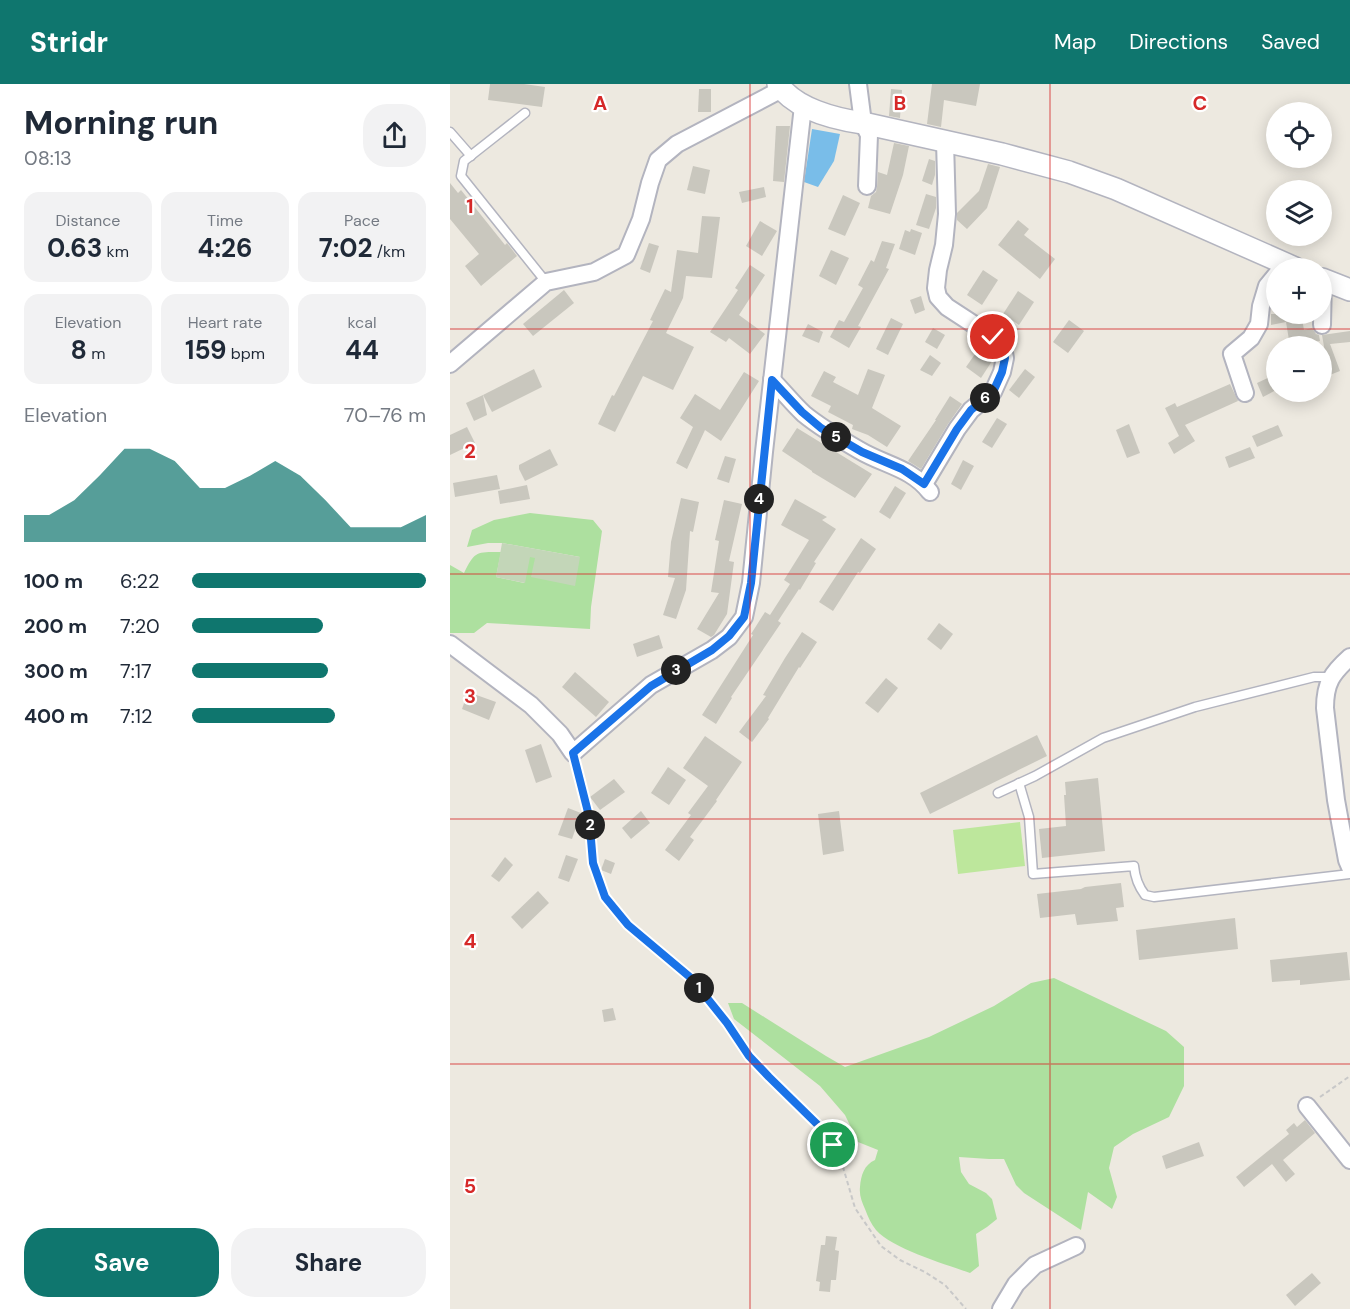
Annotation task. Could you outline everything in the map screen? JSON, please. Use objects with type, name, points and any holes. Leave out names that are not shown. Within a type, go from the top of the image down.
[{"type":"street","points":[[858,84],[863,123],[869,135],[867,186]]},
{"type":"street","points":[[450,364],[546,282],[594,272],[626,255],[641,219],[658,160],[676,144],[780,86],[803,106],[843,120],[1002,154],[1069,172],[1116,189],[1266,260]]},
{"type":"street","points":[[450,644],[531,705],[560,734],[573,753],[651,686],[712,650],[729,636],[744,617],[751,583],[803,106]]},
{"type":"street","points":[[772,380],[802,412],[821,428],[862,452],[902,469],[927,488],[957,429],[971,410],[993,392],[1002,372],[1005,358],[1003,348],[993,337],[947,307],[938,297],[936,288],[947,214],[945,141]]},
{"type":"street","points":[[1332,283],[1350,290]]},
{"type":"street","points":[[1245,393],[1232,354],[1251,338],[1259,324],[1266,289]]},
{"type":"street","points":[[1350,657],[1334,673],[1325,693],[1336,800],[1350,867]]},
{"type":"street","points":[[1307,1106],[1350,1160]]},
{"type":"street","points":[[1001,1309],[1016,1284],[1035,1265],[1077,1246]]},
{"type":"lane","points":[[525,113],[464,161],[461,176],[546,282]]},
{"type":"lane","points":[[450,132],[471,156]]},
{"type":"lane","points":[[998,793],[1103,738],[1195,707],[1314,677],[1332,677]]},
{"type":"lane","points":[[1019,783],[1029,817],[1033,874],[1134,866],[1140,889],[1145,895],[1154,897],[1350,874]]},
{"type":"path","points":[[573,753],[589,816],[593,863],[605,897],[628,925],[691,978],[727,1023],[749,1056],[819,1126],[833,1145],[855,1208],[881,1246],[900,1260],[945,1285],[966,1309]]},
{"type":"path","points":[[1307,1106],[1350,1076]]},
{"type":"green space","points":[[530,513],[593,520],[602,531],[590,629],[487,623],[474,633],[450,633],[450,565],[464,573],[477,554],[501,552],[496,577],[524,583],[529,557],[580,557],[502,543],[467,547],[472,530],[494,520]]},
{"type":"green space","points":[[502,543],[580,557],[575,586],[531,577],[535,558],[530,557],[525,583],[496,577]]},
{"type":"green space","points":[[1020,822],[1025,866],[958,874],[953,830]]},
{"type":"green space","points":[[1054,978],[1166,1031],[1184,1047],[1184,1086],[1169,1117],[1133,1134],[1114,1147],[1109,1168],[1117,1197],[1112,1209],[1088,1192],[1081,1230],[1024,1193],[1016,1185],[1004,1159],[959,1157],[961,1172],[969,1184],[992,1199],[997,1219],[976,1234],[979,1266],[970,1273],[907,1250],[876,1230],[867,1215],[860,1190],[864,1171],[875,1160],[878,1150],[858,1142],[845,1115],[820,1086],[734,1019],[728,1003],[742,1003],[845,1067],[929,1037],[994,1006],[1031,983]]},
{"type":"water","points":[[812,129],[840,134],[834,161],[818,187],[804,182]]},
{"type":"building","points":[[490,84],[524,84],[545,87],[542,107],[488,100]]},
{"type":"building","points":[[932,84],[980,84],[976,106],[944,100],[941,127],[927,124]]},
{"type":"building","points":[[699,89],[711,89],[711,112],[698,112]]},
{"type":"building","points":[[891,89],[902,90],[900,118],[889,116]]},
{"type":"building","points":[[776,126],[790,126],[784,182],[773,181]]},
{"type":"building","points":[[894,143],[909,146],[903,175],[890,214],[868,208],[871,196],[876,192],[878,172],[887,175]]},
{"type":"building","points":[[929,159],[935,161],[932,185],[922,181]]},
{"type":"building","points":[[988,164],[1000,167],[987,208],[967,229],[957,220],[957,213],[979,191]]},
{"type":"building","points":[[693,166],[710,170],[705,194],[687,190]]},
{"type":"building","points":[[450,183],[458,193],[461,190],[505,245],[507,243],[517,256],[481,286],[465,266],[479,254],[450,219]]},
{"type":"building","points":[[764,187],[766,197],[742,203],[739,192]]},
{"type":"building","points":[[926,194],[936,197],[936,208],[929,229],[916,225]]},
{"type":"building","points":[[843,195],[860,203],[845,236],[828,229]]},
{"type":"building","points":[[702,216],[720,217],[712,278],[686,276],[683,298],[666,333],[694,347],[673,390],[643,376],[615,432],[598,424],[653,321],[650,320],[665,289],[671,292],[677,250],[698,253]]},
{"type":"building","points":[[1018,220],[1029,229],[1024,235],[1055,259],[1040,279],[998,245]]},
{"type":"building","points":[[760,221],[777,231],[762,256],[746,246]]},
{"type":"building","points":[[911,229],[922,233],[915,255],[899,249],[905,230],[910,232]]},
{"type":"building","points":[[882,241],[895,244],[886,268],[889,269],[858,326],[861,327],[849,348],[830,337],[839,320],[844,322],[863,288],[858,285],[871,260],[874,262]]},
{"type":"building","points":[[649,243],[659,246],[650,273],[640,269]]},
{"type":"building","points":[[831,250],[849,258],[836,285],[819,276]]},
{"type":"building","points":[[750,265],[765,275],[739,315],[765,334],[750,354],[729,338],[726,342],[710,332],[738,290],[735,288]]},
{"type":"building","points":[[983,270],[998,280],[982,305],[967,295]]},
{"type":"building","points":[[564,290],[574,303],[533,336],[523,324]]},
{"type":"building","points":[[1018,291],[1034,302],[1019,325],[1003,314]]},
{"type":"building","points":[[921,296],[925,310],[915,314],[910,300]]},
{"type":"building","points":[[891,318],[903,324],[888,355],[876,349]]},
{"type":"building","points":[[1069,320],[1084,331],[1068,353],[1053,342]]},
{"type":"building","points":[[808,324],[823,332],[819,343],[802,336]]},
{"type":"building","points":[[1286,324],[1303,324],[1304,330],[1312,328],[1319,336],[1288,336]]},
{"type":"building","points":[[933,328],[945,335],[937,349],[925,342]]},
{"type":"building","points":[[1350,331],[1350,342],[1332,344],[1332,336],[1322,335]]},
{"type":"building","points":[[982,344],[993,353],[994,358],[981,378],[966,367]]},
{"type":"building","points":[[1332,349],[1340,371],[1332,374]]},
{"type":"building","points":[[930,355],[941,363],[932,376],[920,370]]},
{"type":"building","points":[[534,369],[542,387],[492,412],[483,395]]},
{"type":"building","points":[[868,369],[885,375],[872,408],[901,426],[887,447],[868,435],[852,429],[853,425],[828,412],[831,406],[811,396],[824,371],[836,377],[833,382],[858,395]]},
{"type":"building","points":[[1025,369],[1035,377],[1019,398],[1009,390]]},
{"type":"building","points":[[744,372],[759,381],[721,441],[705,430],[687,469],[676,463],[693,427],[680,418],[695,394],[720,410]]},
{"type":"building","points":[[1266,379],[1266,395],[1263,397],[1257,383]]},
{"type":"building","points":[[1230,384],[1238,401],[1185,425],[1195,441],[1174,454],[1168,443],[1179,436],[1165,408],[1175,403],[1177,407]]},
{"type":"building","points":[[483,395],[487,415],[474,421],[466,403]]},
{"type":"building","points":[[950,396],[962,404],[921,469],[908,461]]},
{"type":"building","points":[[997,418],[1007,424],[992,448],[982,442]]},
{"type":"building","points":[[1129,424],[1140,453],[1127,458],[1116,430]]},
{"type":"building","points":[[1278,425],[1283,436],[1257,447],[1252,436]]},
{"type":"building","points":[[467,427],[475,443],[450,455],[450,435]]},
{"type":"building","points":[[797,428],[872,474],[855,498],[782,451]]},
{"type":"building","points":[[1250,447],[1255,458],[1229,468],[1225,457]]},
{"type":"building","points":[[550,449],[558,465],[525,481],[519,465]]},
{"type":"building","points":[[725,456],[736,459],[729,483],[717,479]]},
{"type":"building","points":[[963,460],[974,466],[961,490],[951,484]]},
{"type":"building","points":[[497,475],[500,489],[455,497],[453,483]]},
{"type":"building","points":[[527,485],[530,499],[500,504],[498,491]]},
{"type":"building","points":[[895,486],[906,493],[890,519],[879,512]]},
{"type":"building","points":[[681,498],[699,502],[693,532],[690,531],[686,590],[676,619],[663,615],[675,578],[668,577],[671,542]]},
{"type":"building","points":[[795,499],[827,517],[822,520],[836,529],[814,562],[816,563],[800,590],[778,621],[781,623],[731,697],[716,724],[702,715],[765,612],[770,615],[790,584],[784,580],[809,540],[781,525]]},
{"type":"building","points":[[724,500],[742,504],[729,561],[734,562],[727,614],[711,637],[697,629],[719,593],[711,592],[719,541],[715,540]]},
{"type":"building","points":[[861,538],[876,549],[833,611],[819,602]]},
{"type":"building","points":[[939,623],[953,634],[941,650],[927,639]]},
{"type":"building","points":[[802,632],[817,642],[752,742],[739,732],[766,696],[763,695]]},
{"type":"building","points":[[659,635],[663,648],[637,657],[633,644]]},
{"type":"building","points":[[575,672],[609,702],[596,717],[562,687]]},
{"type":"building","points":[[886,678],[898,688],[878,713],[865,703]]},
{"type":"building","points":[[468,692],[496,702],[489,720],[462,709]]},
{"type":"building","points":[[1037,735],[1047,756],[930,814],[920,793]]},
{"type":"building","points":[[705,736],[742,762],[690,837],[694,840],[679,861],[665,850],[691,815],[688,813],[708,786],[683,768]]},
{"type":"building","points":[[541,744],[552,777],[536,783],[525,750]]},
{"type":"building","points":[[668,767],[686,780],[669,805],[651,793]]},
{"type":"building","points":[[1098,778],[1105,851],[1042,858],[1039,829],[1066,826],[1065,782]]},
{"type":"building","points":[[614,779],[625,792],[600,810],[590,797]]},
{"type":"building","points":[[568,808],[581,813],[572,839],[558,835]]},
{"type":"building","points":[[641,811],[650,823],[631,839],[622,828]]},
{"type":"building","points":[[839,811],[844,851],[823,855],[818,814]]},
{"type":"building","points":[[566,855],[578,859],[569,882],[558,878]]},
{"type":"building","points":[[505,857],[513,865],[499,882],[491,876]]},
{"type":"building","points":[[605,859],[615,863],[611,874],[601,870]]},
{"type":"building","points":[[1121,883],[1124,907],[1116,908],[1118,921],[1077,925],[1075,914],[1040,918],[1037,894]]},
{"type":"building","points":[[538,891],[549,903],[522,929],[511,917]]},
{"type":"building","points":[[1235,918],[1238,949],[1139,960],[1136,930]]},
{"type":"building","points":[[1347,952],[1350,980],[1300,985],[1300,980],[1272,982],[1270,960]]},
{"type":"building","points":[[613,1008],[616,1020],[604,1022],[602,1010]]},
{"type":"building","points":[[1305,1120],[1315,1133],[1283,1160],[1295,1174],[1286,1182],[1272,1164],[1244,1187],[1236,1177],[1289,1134],[1286,1130],[1294,1123],[1297,1127]]},
{"type":"building","points":[[1199,1142],[1204,1156],[1166,1169],[1162,1156]]},
{"type":"building","points":[[826,1236],[837,1237],[835,1250],[839,1251],[836,1280],[831,1280],[830,1292],[819,1291],[820,1282],[816,1281],[821,1245],[825,1245]]},
{"type":"building","points":[[1312,1273],[1321,1283],[1295,1306],[1286,1295]]},
{"type":"route","points":[[833,1145],[819,1126],[749,1056],[727,1023],[691,978],[628,925],[605,897],[593,863],[589,816],[573,753],[651,686],[712,650],[729,636],[744,617],[751,583],[772,380],[802,412],[821,428],[862,452],[902,469],[924,484],[971,410],[993,392],[1002,372],[1005,358],[1003,348],[993,337]]}]
